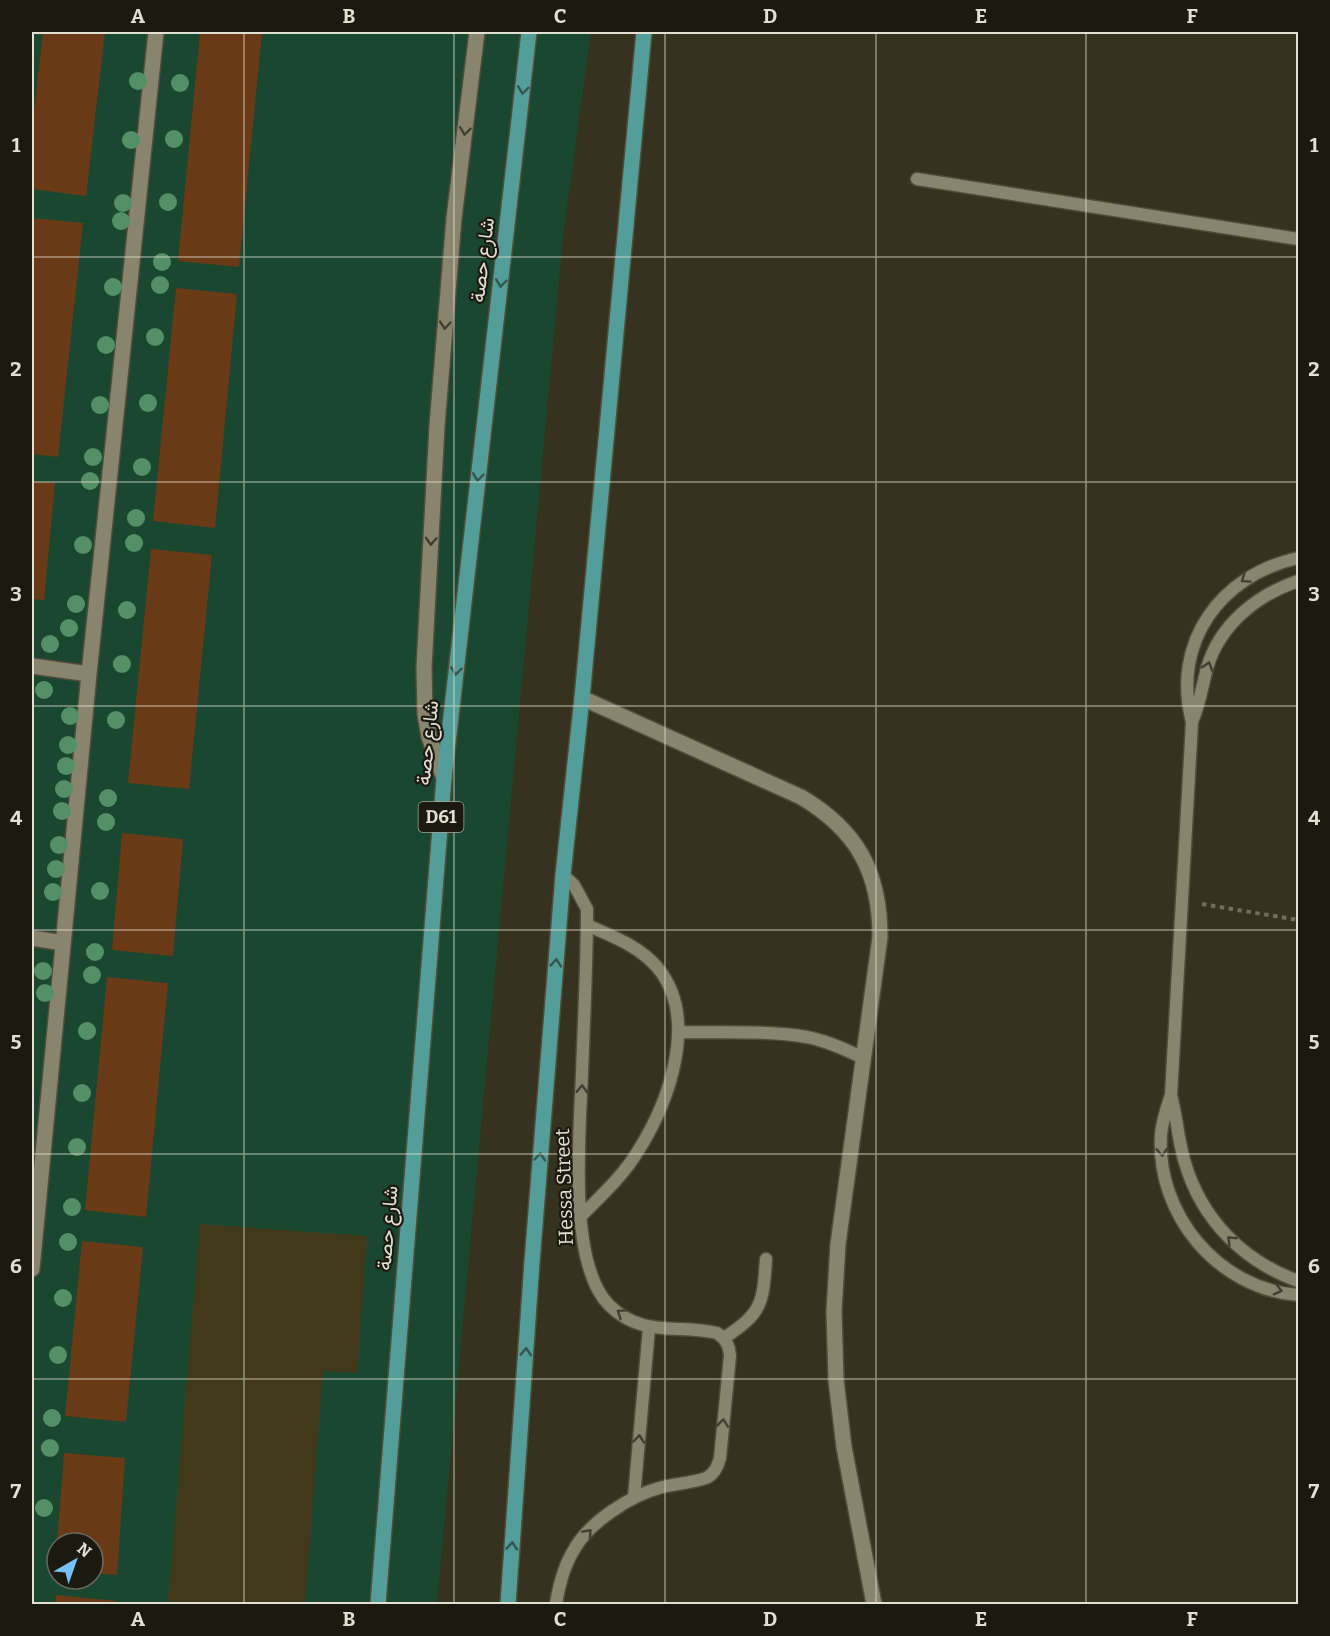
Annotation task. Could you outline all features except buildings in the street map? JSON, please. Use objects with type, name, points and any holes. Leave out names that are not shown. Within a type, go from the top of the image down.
[{"type":"main road","name":"شارع حصة","points":[[378,1605],[444,778],[529,32]]},
{"type":"main road","points":[[508,1605],[532,1262],[563,875],[582,698],[644,38],[654,32]]},
{"type":"street","points":[[32,1269],[89,674],[156,32]]},
{"type":"street","points":[[444,778],[429,737],[425,714],[424,668],[437,426],[454,218],[477,32]]},
{"type":"street","points":[[32,666],[89,674]]},
{"type":"street","points":[[582,698],[801,797],[820,809],[854,842],[866,861],[874,883],[880,919],[880,937],[838,1244],[834,1312],[836,1380],[844,1447],[874,1605]]},
{"type":"street","points":[[32,938],[63,943]]},
{"type":"lane","points":[[917,179],[1299,239]]},
{"type":"lane","points":[[1299,558],[1276,563],[1238,584],[1221,599],[1208,616],[1191,653],[1188,674],[1189,709],[1192,722],[1171,1095],[1161,1134],[1167,1189],[1175,1210],[1200,1246],[1234,1273],[1273,1290],[1299,1294]]},
{"type":"lane","points":[[1192,722],[1202,698],[1210,660],[1233,621],[1264,596],[1299,581]]},
{"type":"lane","name":"Hessa Street","points":[[563,875],[582,896],[587,909],[579,1174],[586,1255],[596,1285],[609,1305],[649,1328],[708,1331],[724,1338]]},
{"type":"lane","points":[[581,1216],[620,1176],[648,1134],[670,1083],[676,1058],[678,1032],[672,995],[657,967],[633,947],[587,925]]},
{"type":"lane","points":[[678,1032],[784,1034],[807,1037],[830,1043],[863,1058]]},
{"type":"lane","points":[[1171,1095],[1185,1162],[1203,1206],[1216,1224],[1247,1255],[1299,1281]]},
{"type":"lane","points":[[555,1605],[565,1569],[575,1547],[591,1529],[634,1497],[675,1483],[703,1479],[715,1471],[720,1458],[730,1356],[729,1346],[724,1338],[746,1324],[758,1308],[764,1289],[766,1259]]},
{"type":"lane","points":[[634,1497],[649,1328]]},
{"type":"path","points":[[1182,901],[1299,920]]},
{"type":"green space","points":[[32,32],[591,32],[563,237],[437,1604],[32,1604]]},
{"type":"sand","points":[[200,1224],[367,1236],[357,1373],[323,1371],[305,1604],[168,1604]]}]
